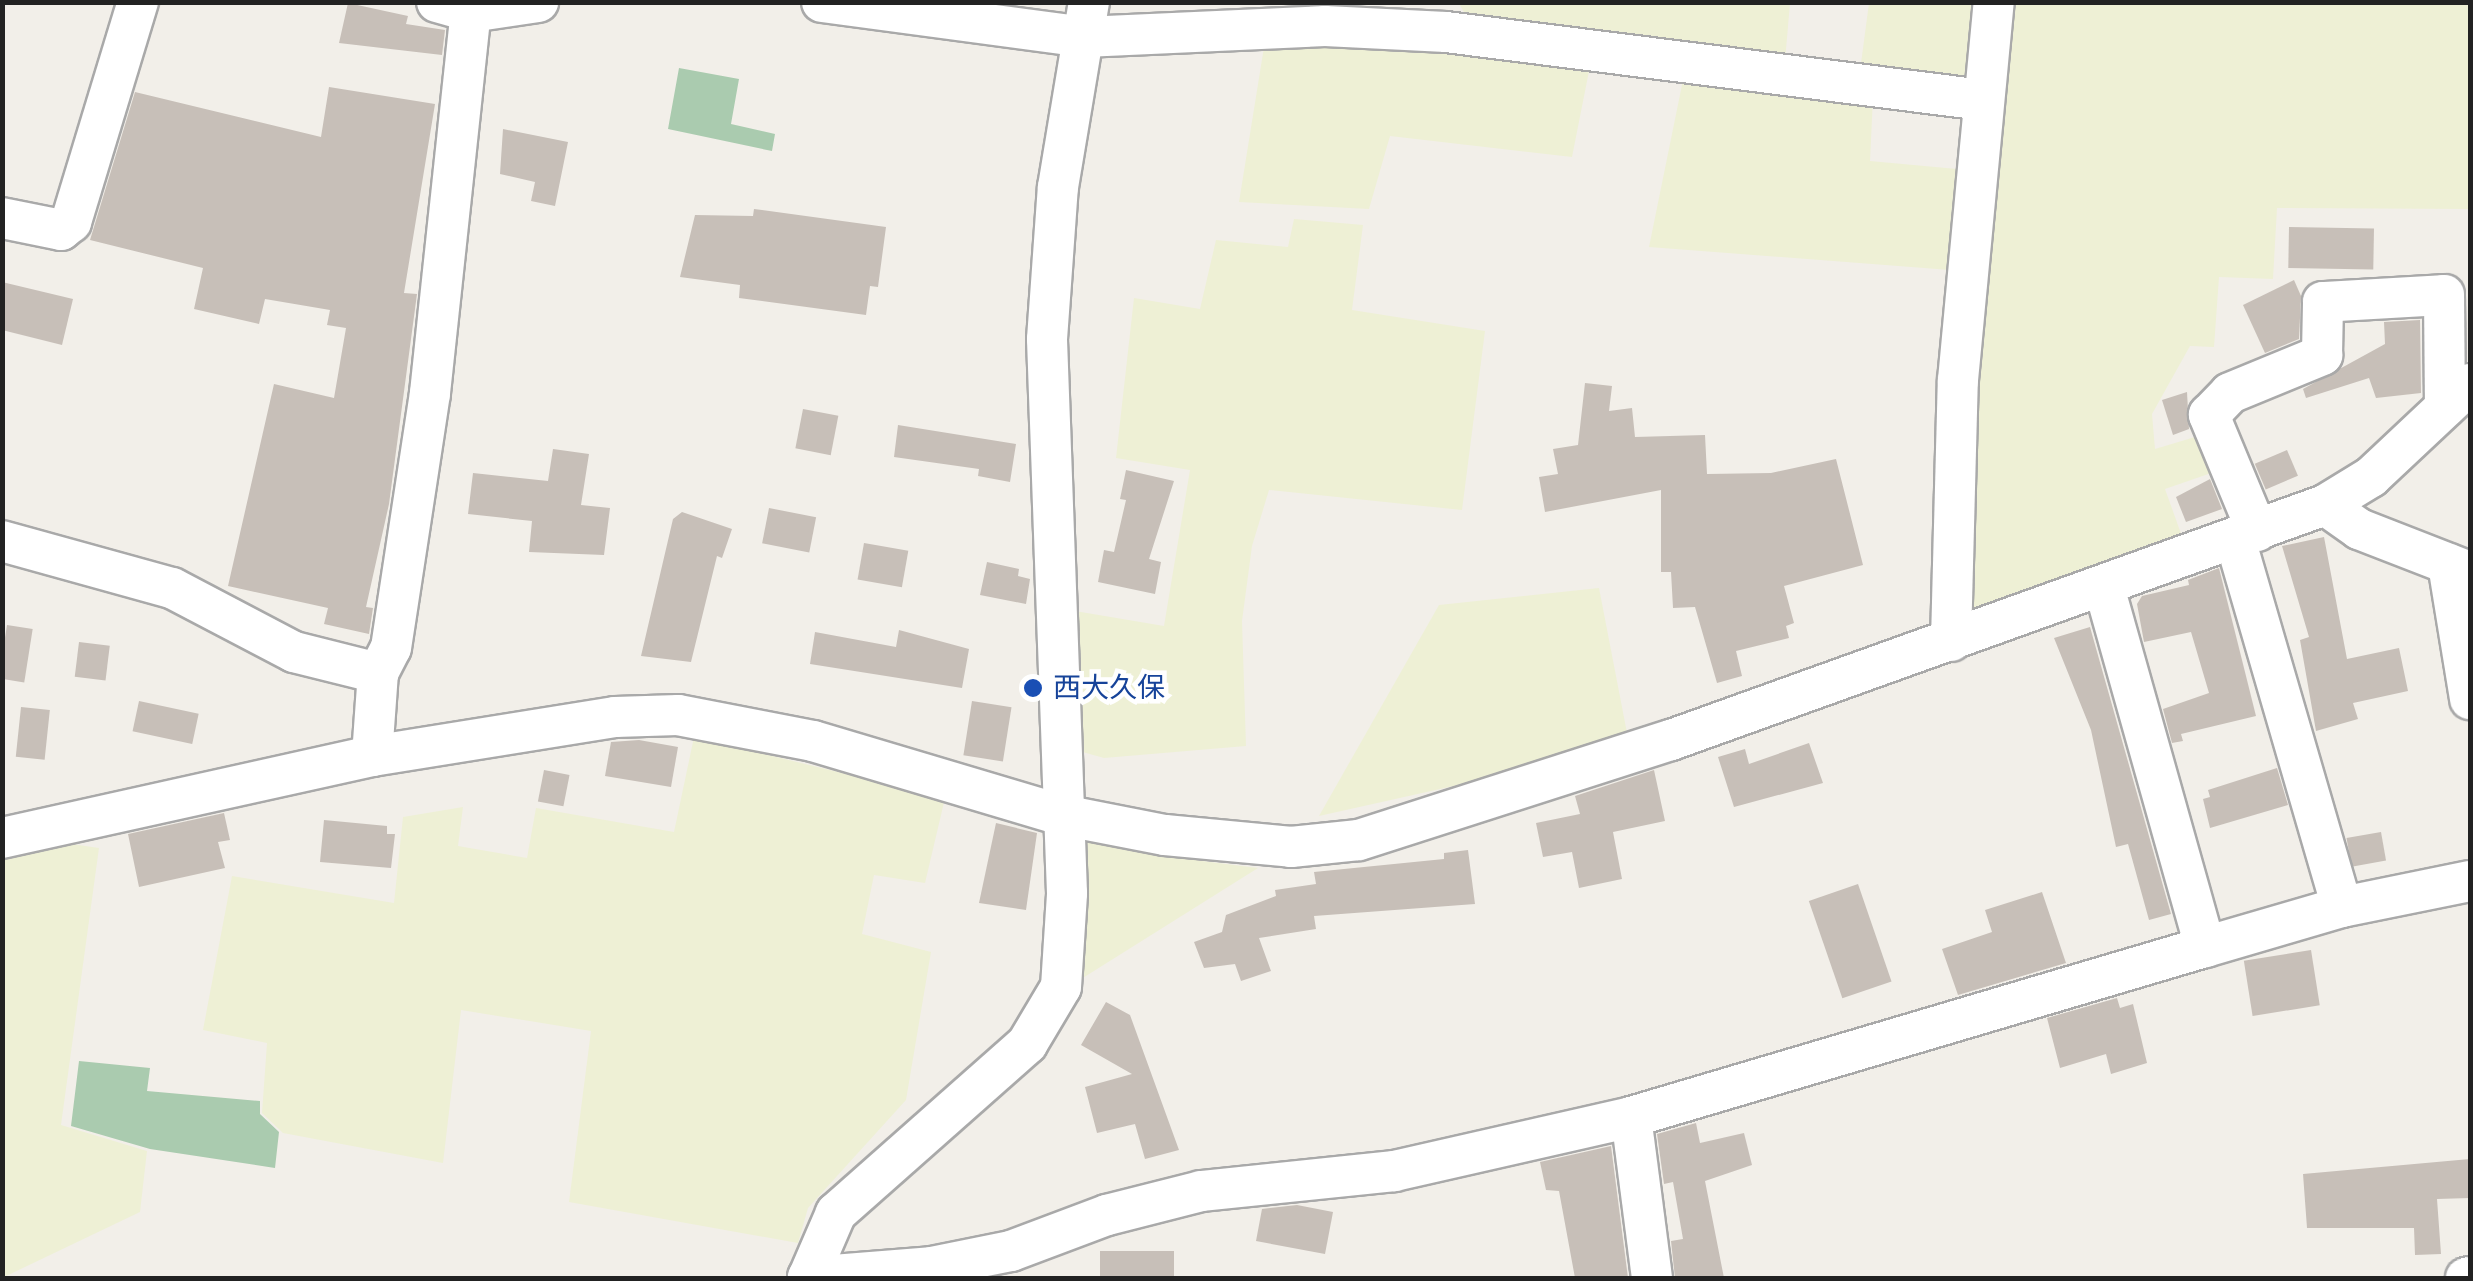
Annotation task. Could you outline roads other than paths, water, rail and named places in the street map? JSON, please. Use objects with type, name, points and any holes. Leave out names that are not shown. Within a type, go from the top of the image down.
[{"type":"street","points":[[2,218],[61,230],[71,222],[138,2]]},
{"type":"street","points":[[372,756],[378,673],[391,648],[430,393],[454,7],[538,2]]},
{"type":"street","points":[[822,2],[1086,20],[1325,26],[1447,17],[1982,100]]},
{"type":"street","points":[[1951,641],[1958,380],[1994,2]]},
{"type":"street","points":[[1086,20],[1058,187],[1047,339],[1064,971],[1046,1020],[836,1213],[808,1278],[947,1264],[1011,1251],[1107,1215],[1200,1191],[1394,1171],[1631,1118],[2342,907],[2470,881]]},
{"type":"street","points":[[2,838],[372,756],[615,717],[678,715],[813,742],[1062,814],[1226,844],[1359,840],[1951,641],[2104,587],[2246,535],[2325,505],[2370,477],[2458,395],[2444,295],[2322,302],[2322,355],[2230,394],[2209,415],[2246,535],[2342,907]]},
{"type":"street","points":[[2325,505],[2358,529],[2459,568],[2470,699]]},
{"type":"street","points":[[2,541],[172,588],[294,652],[378,673]]},
{"type":"street","points":[[2104,587],[2205,947]]},
{"type":"street","points":[[1631,1118],[1652,1278]]},
{"type":"place","name":"西大久保","points":[[1033,688]]}]
